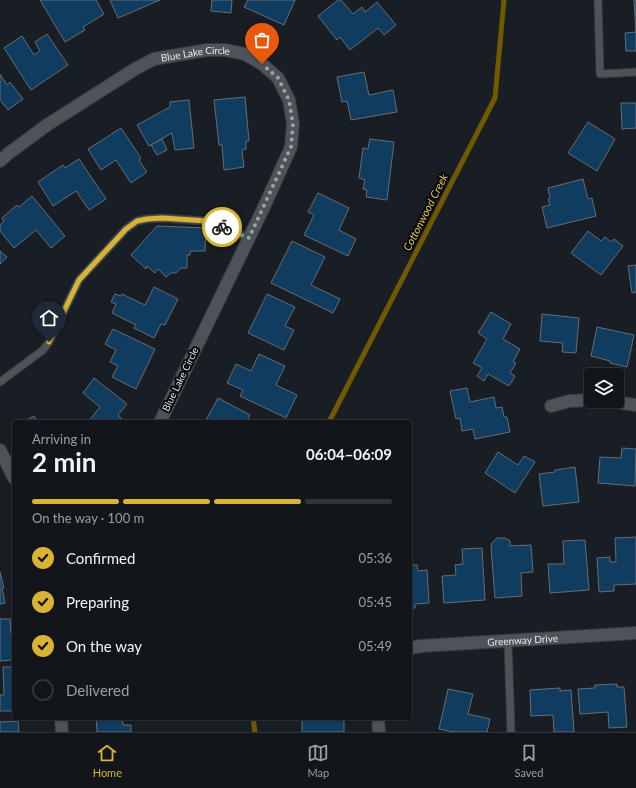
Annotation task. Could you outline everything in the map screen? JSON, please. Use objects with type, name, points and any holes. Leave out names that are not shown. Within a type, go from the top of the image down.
[{"type":"street","name":"Blue Lake Circle","points":[[0,161],[9,152],[47,125],[135,69],[154,59],[207,50],[225,50],[245,54],[262,64],[278,78],[289,100],[293,124],[291,147],[249,238],[161,420]]},
{"type":"street","points":[[551,406],[569,401],[584,400]]},
{"type":"street","points":[[624,403],[636,405]]},
{"type":"street","points":[[0,450],[12,474]]},
{"type":"street","name":"Greenway Drive","points":[[412,648],[636,633]]},
{"type":"street","points":[[61,720],[62,732]]},
{"type":"street","points":[[378,720],[379,732]]},
{"type":"lane","points":[[598,0],[600,74],[636,72]]},
{"type":"lane","points":[[0,382],[44,350],[79,280],[126,229],[137,221],[162,218],[207,221],[249,238]]},
{"type":"lane","points":[[508,641],[511,732]]},
{"type":"building","points":[[40,0],[96,0],[104,14],[83,27],[85,30],[65,42]]},
{"type":"building","points":[[110,0],[160,0],[118,18]]},
{"type":"building","points":[[212,0],[232,0],[231,13],[211,11]]},
{"type":"building","points":[[248,0],[295,0],[284,25],[244,7]]},
{"type":"building","points":[[338,0],[341,0],[353,14],[362,7],[365,12],[377,2],[396,25],[384,35],[378,28],[350,50],[340,37],[337,40],[318,16]]},
{"type":"building","points":[[634,0],[636,0],[636,32]]},
{"type":"building","points":[[636,32],[636,51],[626,51],[625,33]]},
{"type":"building","points":[[47,34],[68,65],[31,90],[4,48],[22,36],[34,55],[40,51],[35,42]]},
{"type":"building","points":[[364,72],[369,95],[393,90],[397,112],[351,120],[347,101],[342,102],[337,77]]},
{"type":"building","points":[[0,74],[7,85],[10,82],[23,99],[8,110],[0,100]]},
{"type":"building","points":[[245,97],[249,141],[246,141],[246,149],[242,150],[244,167],[224,170],[222,145],[219,145],[214,100]]},
{"type":"building","points":[[189,100],[194,148],[175,150],[172,133],[149,146],[137,125],[170,107],[170,102]]},
{"type":"building","points":[[621,103],[636,103],[636,128],[622,129]]},
{"type":"building","points":[[588,122],[615,139],[597,171],[568,153]]},
{"type":"building","points":[[121,128],[141,158],[139,160],[147,172],[131,183],[116,160],[101,170],[88,149]]},
{"type":"building","points":[[162,139],[167,150],[157,155],[151,145]]},
{"type":"building","points":[[370,139],[394,142],[387,200],[366,197],[367,190],[363,189],[365,180],[359,178],[363,148],[368,149]]},
{"type":"building","points":[[79,159],[106,199],[89,210],[76,191],[53,206],[38,182],[63,165],[65,168]]},
{"type":"building","points":[[583,179],[588,199],[592,198],[596,216],[547,228],[542,207],[550,205],[548,199],[550,198],[548,188]]},
{"type":"building","points":[[318,193],[349,208],[339,230],[356,239],[348,256],[304,235],[314,215],[308,212]]},
{"type":"building","points":[[32,196],[65,236],[51,248],[36,230],[14,248],[0,231],[0,225],[4,221],[2,218],[17,205],[19,207]]},
{"type":"building","points":[[157,226],[206,228],[205,251],[190,251],[190,255],[187,255],[187,268],[181,268],[176,273],[171,273],[166,277],[158,269],[155,273],[147,266],[146,269],[131,255]]},
{"type":"building","points":[[588,231],[601,241],[605,237],[611,242],[614,239],[623,246],[601,275],[571,253]]},
{"type":"building","points":[[292,241],[325,257],[311,285],[340,299],[333,313],[271,283]]},
{"type":"building","points":[[0,251],[7,257],[0,264]]},
{"type":"building","points":[[636,265],[636,292],[632,293],[628,266]]},
{"type":"building","points":[[154,287],[178,299],[165,325],[161,324],[154,338],[134,328],[136,325],[112,313],[116,304],[111,302],[115,294],[121,296],[122,294],[145,305]]},
{"type":"building","points":[[267,294],[295,307],[285,326],[294,330],[284,350],[248,333]]},
{"type":"building","points":[[491,312],[511,324],[503,339],[520,349],[513,362],[516,363],[510,373],[515,376],[509,386],[488,374],[484,381],[477,376],[482,368],[473,363],[487,339],[478,333]]},
{"type":"building","points":[[542,314],[579,318],[576,353],[562,352],[563,343],[540,341]]},
{"type":"building","points":[[597,327],[634,335],[627,367],[591,356]]},
{"type":"building","points":[[113,329],[155,349],[136,389],[112,377],[118,366],[110,362],[116,350],[105,344]]},
{"type":"building","points":[[259,354],[285,366],[276,385],[297,395],[286,418],[240,396],[243,390],[227,383],[236,364],[251,371]]},
{"type":"building","points":[[94,378],[127,404],[118,415],[121,420],[90,420],[100,407],[83,393]]},
{"type":"building","points":[[467,388],[470,402],[494,397],[496,408],[502,407],[504,417],[507,417],[510,432],[475,439],[473,429],[462,431],[460,418],[456,419],[450,391]]},
{"type":"building","points":[[218,398],[250,415],[248,420],[206,420]]},
{"type":"building","points":[[34,416],[36,420],[27,420]]},
{"type":"building","points":[[622,448],[636,449],[635,486],[598,483],[600,457],[621,458]]},
{"type":"building","points":[[498,452],[518,465],[524,456],[535,462],[515,493],[485,473]]},
{"type":"building","points":[[575,467],[579,502],[543,506],[539,474]]},
{"type":"building","points":[[636,537],[636,584],[614,585],[614,591],[599,592],[597,558],[610,557],[610,562],[616,562],[615,538]]},
{"type":"building","points":[[497,538],[505,538],[510,541],[510,546],[531,545],[533,572],[521,573],[522,596],[495,598],[491,548],[492,543]]},
{"type":"building","points":[[585,540],[589,590],[550,593],[548,564],[564,564],[563,541]]},
{"type":"building","points":[[482,548],[485,600],[444,603],[442,576],[456,575],[455,565],[463,564],[462,549]]},
{"type":"building","points":[[412,565],[417,565],[418,571],[427,570],[429,603],[415,604],[415,608],[412,608]]},
{"type":"building","points":[[0,572],[4,588],[2,588],[5,603],[0,604]]},
{"type":"building","points":[[0,619],[10,619],[12,634],[12,660],[0,661]]},
{"type":"building","points":[[3,667],[12,667],[12,711],[0,711],[0,695],[4,695]]},
{"type":"building","points":[[617,684],[617,687],[624,687],[627,727],[609,728],[608,712],[580,714],[578,689],[595,688],[595,685]]},
{"type":"building","points":[[560,688],[560,691],[571,690],[574,732],[554,732],[553,715],[531,716],[530,690]]},
{"type":"building","points":[[448,689],[473,694],[468,714],[490,719],[487,732],[454,732],[439,729]]},
{"type":"building","points":[[96,720],[122,720],[123,725],[131,725],[131,732],[97,732]]},
{"type":"building","points":[[302,720],[344,720],[344,732],[302,732]]},
{"type":"building","points":[[18,721],[19,732],[0,732],[0,722]]},
{"type":"waterway","name":"Cottonwood Creek","points":[[330,420],[495,98],[504,0]]},
{"type":"waterway","name":"Cottonwood Creek","points":[[253,720],[255,732]]},
{"type":"way so far","points":[[222,227],[249,238],[291,147],[293,124],[289,100],[278,78],[262,64]]},
{"type":"route","points":[[49,342],[63,310],[79,280],[126,229],[137,221],[162,218],[207,221],[222,227]]}]
